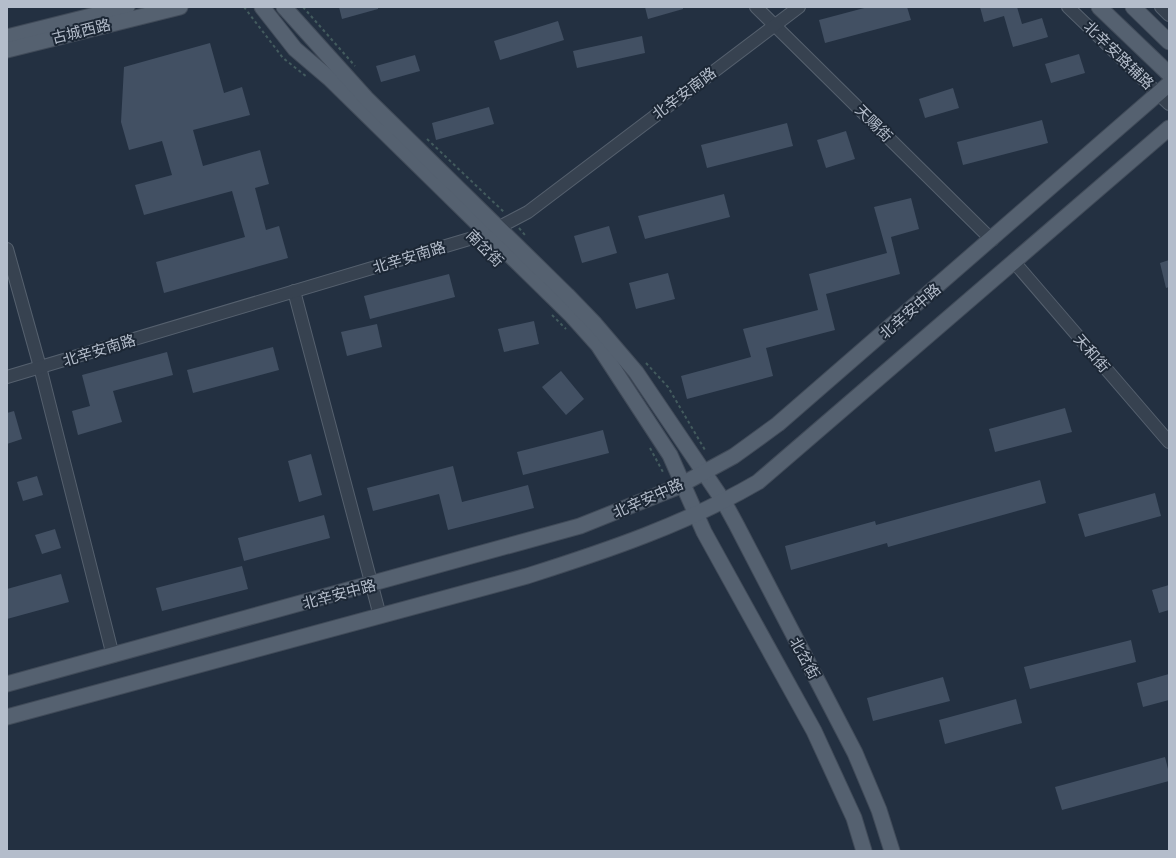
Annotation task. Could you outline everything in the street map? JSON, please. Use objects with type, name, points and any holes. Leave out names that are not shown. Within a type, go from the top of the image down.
[{"type":"main road","name":"古城西路","points":[[7,37],[127,7]]},
{"type":"main road","name":"古城西路","points":[[7,50],[180,7]]},
{"type":"main road","name":"南岔街","points":[[262,7],[295,49],[329,78],[595,324],[631,366],[703,472]]},
{"type":"main road","name":"南岔街","points":[[284,7],[366,98],[493,231],[598,345],[670,455],[678,486]]},
{"type":"main road","points":[[1099,7],[1169,74]]},
{"type":"main road","points":[[1133,7],[1169,42]]},
{"type":"main road","name":"北辛安中路","points":[[7,684],[372,585],[580,526],[678,486],[734,456],[778,424],[992,240],[1164,89]]},
{"type":"main road","name":"北辛安中路","points":[[7,718],[527,576],[599,554],[724,502],[758,482],[1169,128]]},
{"type":"main road","name":"北岔街","points":[[703,472],[724,502],[855,753],[879,810],[892,851]]},
{"type":"main road","name":"北岔街","points":[[678,486],[697,513],[704,532],[814,731],[854,818],[864,851]]},
{"type":"street","name":"天赐街","points":[[756,7],[992,240]]},
{"type":"street","name":"北辛安南路","points":[[7,376],[493,231],[528,212],[799,7]]},
{"type":"street","name":"北辛安路辅路","points":[[1068,7],[1164,89],[1169,104]]},
{"type":"street","points":[[1161,7],[1169,15]]},
{"type":"street","points":[[7,249],[40,367],[113,656]]},
{"type":"street","name":"天和街","points":[[1014,263],[1169,442]]},
{"type":"street","points":[[294,291],[380,616]]},
{"type":"path","points":[[244,7],[283,58],[308,77]]},
{"type":"path","points":[[548,311],[570,333]]},
{"type":"path","points":[[648,444],[660,468],[678,486]]},
{"type":"building","points":[[339,7],[378,7],[378,9],[342,19]]},
{"type":"building","points":[[645,7],[683,7],[683,9],[648,19]]},
{"type":"building","points":[[868,7],[907,7],[911,20],[825,43],[819,20]]},
{"type":"building","points":[[980,7],[1017,7],[1022,24],[1042,18],[1048,37],[1013,47],[1004,16],[984,22]]},
{"type":"building","points":[[558,21],[564,40],[500,60],[494,41]]},
{"type":"building","points":[[642,36],[645,53],[577,68],[573,51]]},
{"type":"building","points":[[210,43],[224,93],[242,87],[250,115],[193,130],[203,166],[260,150],[269,184],[255,188],[266,230],[279,226],[288,258],[164,293],[156,262],[245,237],[232,191],[144,215],[135,185],[172,175],[162,141],[129,150],[121,122],[124,67]]},
{"type":"building","points":[[1079,54],[1085,73],[1051,83],[1045,64]]},
{"type":"building","points":[[415,55],[420,71],[381,82],[376,66]]},
{"type":"building","points":[[953,88],[959,108],[925,118],[919,99]]},
{"type":"building","points":[[489,107],[494,124],[436,140],[432,123]]},
{"type":"building","points":[[1042,120],[1048,143],[963,165],[957,142]]},
{"type":"building","points":[[787,123],[793,146],[707,168],[701,145]]},
{"type":"building","points":[[846,131],[855,159],[826,168],[817,140]]},
{"type":"building","points":[[724,194],[730,217],[645,239],[638,216]]},
{"type":"building","points":[[911,198],[919,229],[891,237],[900,274],[826,294],[835,330],[766,348],[773,376],[687,399],[681,376],[751,357],[743,329],[818,310],[809,274],[887,253],[874,207]]},
{"type":"building","points":[[609,226],[617,253],[582,263],[574,236]]},
{"type":"building","points":[[1169,260],[1169,287],[1166,288],[1160,263]]},
{"type":"building","points":[[668,273],[675,299],[636,309],[629,283]]},
{"type":"building","points":[[449,274],[455,297],[370,319],[364,296]]},
{"type":"building","points":[[534,321],[539,344],[504,352],[498,329]]},
{"type":"building","points":[[377,324],[382,347],[347,356],[341,332]]},
{"type":"building","points":[[273,347],[279,370],[193,393],[187,370]]},
{"type":"building","points":[[167,352],[173,375],[113,391],[122,422],[78,435],[72,411],[90,406],[82,375]]},
{"type":"building","points":[[561,371],[584,399],[566,415],[542,387]]},
{"type":"building","points":[[1065,408],[1072,432],[995,452],[989,429]]},
{"type":"building","points":[[14,411],[22,439],[7,444],[7,413]]},
{"type":"building","points":[[603,430],[609,453],[523,475],[517,452]]},
{"type":"building","points":[[311,454],[322,495],[299,502],[288,461]]},
{"type":"building","points":[[453,466],[462,502],[528,485],[534,508],[448,530],[439,494],[373,511],[367,488]]},
{"type":"building","points":[[37,476],[43,495],[23,501],[17,482]]},
{"type":"building","points":[[1040,480],[1046,503],[888,547],[887,543],[791,570],[785,546],[875,521],[876,525]]},
{"type":"building","points":[[1155,493],[1161,516],[1085,537],[1078,514]]},
{"type":"building","points":[[324,515],[330,538],[244,561],[238,538]]},
{"type":"building","points":[[55,529],[61,548],[42,554],[35,535]]},
{"type":"building","points":[[242,566],[248,589],[162,611],[156,588]]},
{"type":"building","points":[[61,574],[69,602],[7,619],[7,589]]},
{"type":"building","points":[[1169,585],[1169,610],[1159,613],[1152,590]]},
{"type":"building","points":[[1131,640],[1136,662],[1030,689],[1024,667]]},
{"type":"building","points":[[1169,674],[1169,700],[1143,707],[1137,683]]},
{"type":"building","points":[[943,677],[950,701],[873,721],[867,698]]},
{"type":"building","points":[[1016,699],[1022,723],[945,744],[939,720]]},
{"type":"building","points":[[1165,757],[1169,773],[1169,781],[1062,810],[1055,787]]}]
